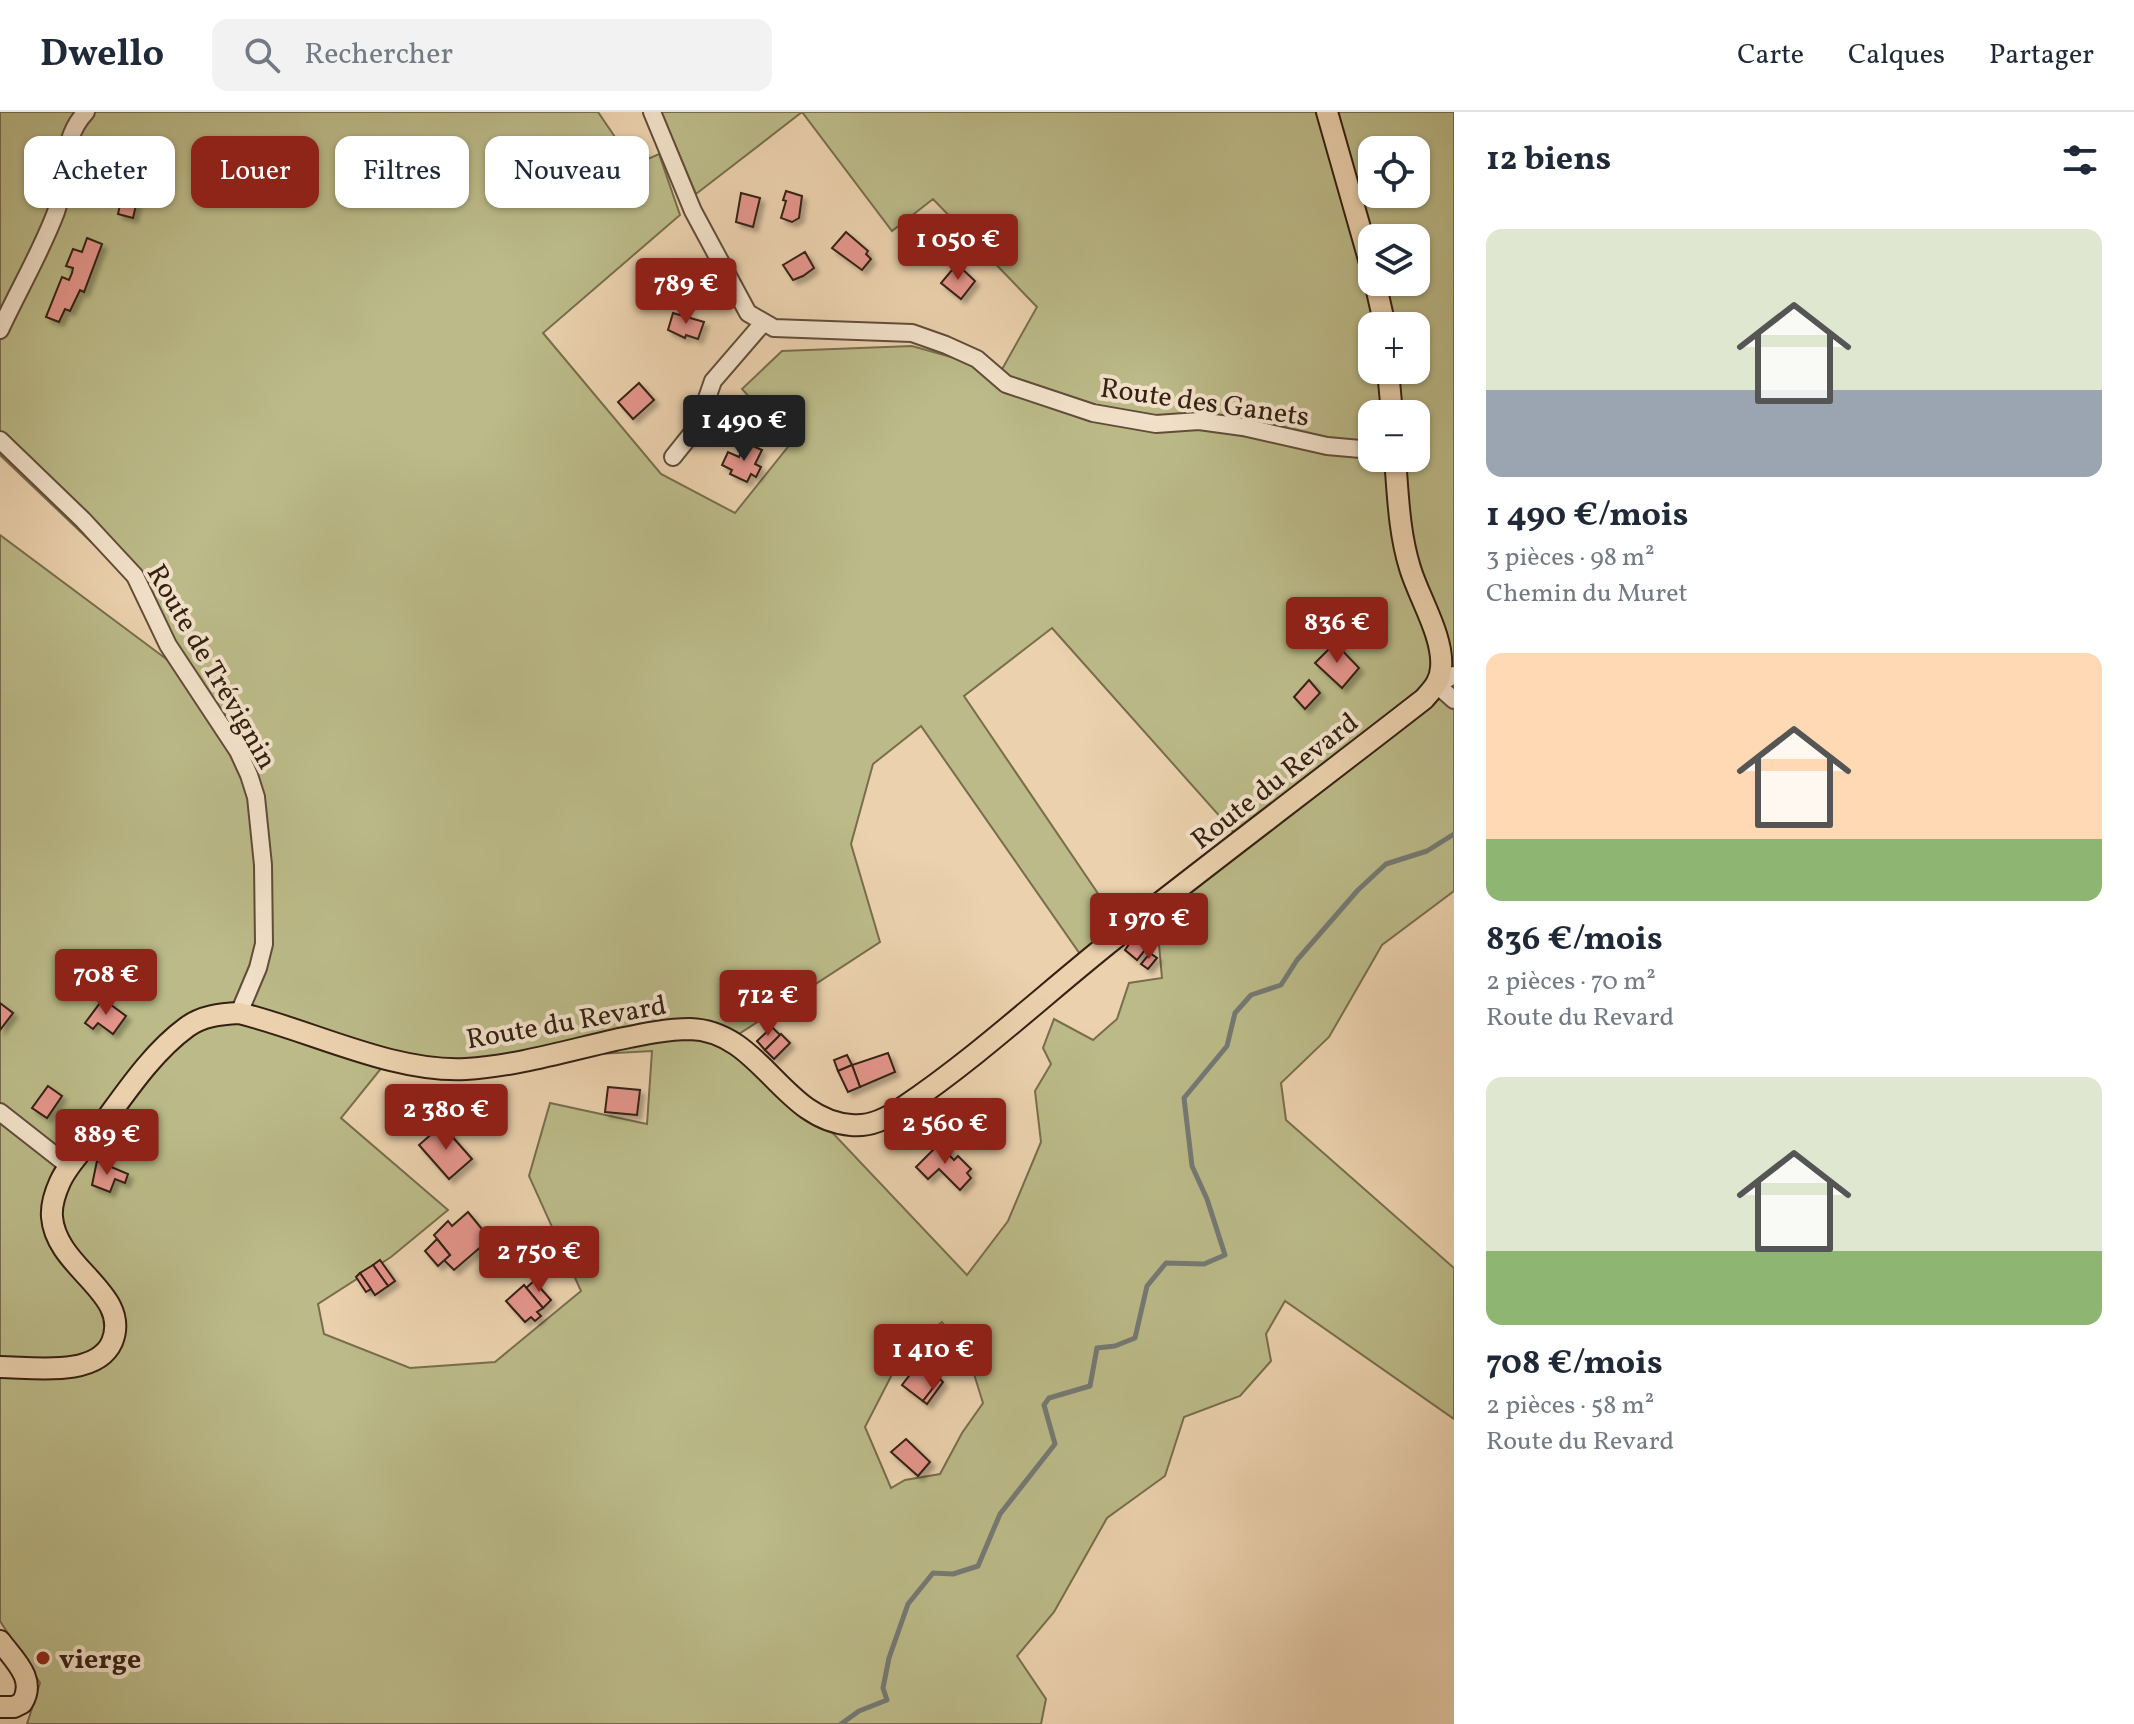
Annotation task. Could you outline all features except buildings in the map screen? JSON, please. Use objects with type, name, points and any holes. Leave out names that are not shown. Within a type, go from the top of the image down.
[{"type":"main road","points":[[1327,112],[1359,224]]},
{"type":"main road","points":[[1396,472],[1403,542],[1439,648],[1446,680]]},
{"type":"main road","name":"Route du Revard","points":[[0,1367],[70,1367],[88,1364],[107,1351],[115,1329],[113,1309],[61,1247],[55,1235],[52,1207],[61,1180],[142,1073],[177,1035],[203,1019],[239,1013],[405,1063],[439,1068],[501,1065],[647,1033],[702,1030],[735,1042],[800,1104],[817,1115],[851,1125],[867,1124],[901,1109],[964,1061],[1121,933],[1446,680]]},
{"type":"main road","points":[[0,1641],[27,1677],[29,1686],[22,1703],[14,1707],[0,1707]]},
{"type":"street","points":[[0,330],[57,208],[67,146],[86,112]]},
{"type":"street","points":[[652,112],[693,211],[748,313],[763,323],[713,381],[697,427],[673,457]]},
{"type":"street","name":"Route des Ganets","points":[[763,323],[774,328],[912,333],[977,359],[1006,384],[1093,413],[1156,424],[1199,421],[1243,427],[1327,446],[1358,449]]},
{"type":"street","name":"Route de Trévignin","points":[[0,440],[83,520],[135,576],[168,645],[238,751],[249,775],[256,797],[263,865],[264,944],[258,968],[239,1013]]},
{"type":"street","points":[[1446,680],[1454,700]]},
{"type":"street","points":[[0,1112],[70,1167]]},
{"type":"shaded area","points":[[0,112],[598,112],[614,136],[485,136],[485,208],[649,208],[649,158],[659,154],[680,215],[543,333],[661,474],[735,513],[791,443],[742,389],[782,351],[912,346],[1001,371],[1037,307],[933,199],[892,231],[802,112],[1454,112],[1454,891],[1382,945],[1329,1037],[1281,1083],[1286,1120],[1454,1268],[1454,1419],[1285,1301],[1266,1334],[1271,1361],[1240,1396],[1184,1417],[1165,1476],[1107,1518],[1054,1612],[1017,1656],[1046,1699],[1041,1724],[27,1724],[40,1683],[0,1621],[0,535],[169,661],[130,579],[0,455]],"holes":[[[1052,628],[1232,830],[1239,847],[1156,912],[1162,978],[1129,983],[1117,1019],[1093,1040],[1054,1019],[1043,1048],[1051,1064],[1035,1091],[1041,1142],[1008,1221],[967,1275],[739,1034],[880,942],[851,844],[873,764],[921,726],[1080,954],[1118,923],[964,696]],[[652,1051],[647,1124],[550,1103],[529,1176],[581,1291],[495,1362],[410,1368],[324,1334],[318,1304],[391,1257],[448,1210],[341,1118],[383,1066]],[[942,1322],[969,1358],[983,1403],[962,1433],[940,1474],[905,1480],[891,1488],[865,1427],[902,1355]]]},
{"type":"shaded area","points":[[661,112],[802,112],[696,194]]},
{"type":"waterway","points":[[841,1724],[859,1711],[887,1700],[883,1688],[889,1658],[908,1604],[933,1573],[953,1574],[978,1566],[1000,1514],[1055,1444],[1044,1405],[1049,1398],[1090,1386],[1097,1348],[1115,1346],[1135,1338],[1147,1286],[1166,1263],[1204,1264],[1225,1255],[1207,1199],[1192,1166],[1184,1098],[1227,1046],[1235,1013],[1251,995],[1281,985],[1297,960],[1358,890],[1386,864],[1427,851],[1454,834]]},
{"type":"place","name":"vierge","points":[[43,1658]]}]
